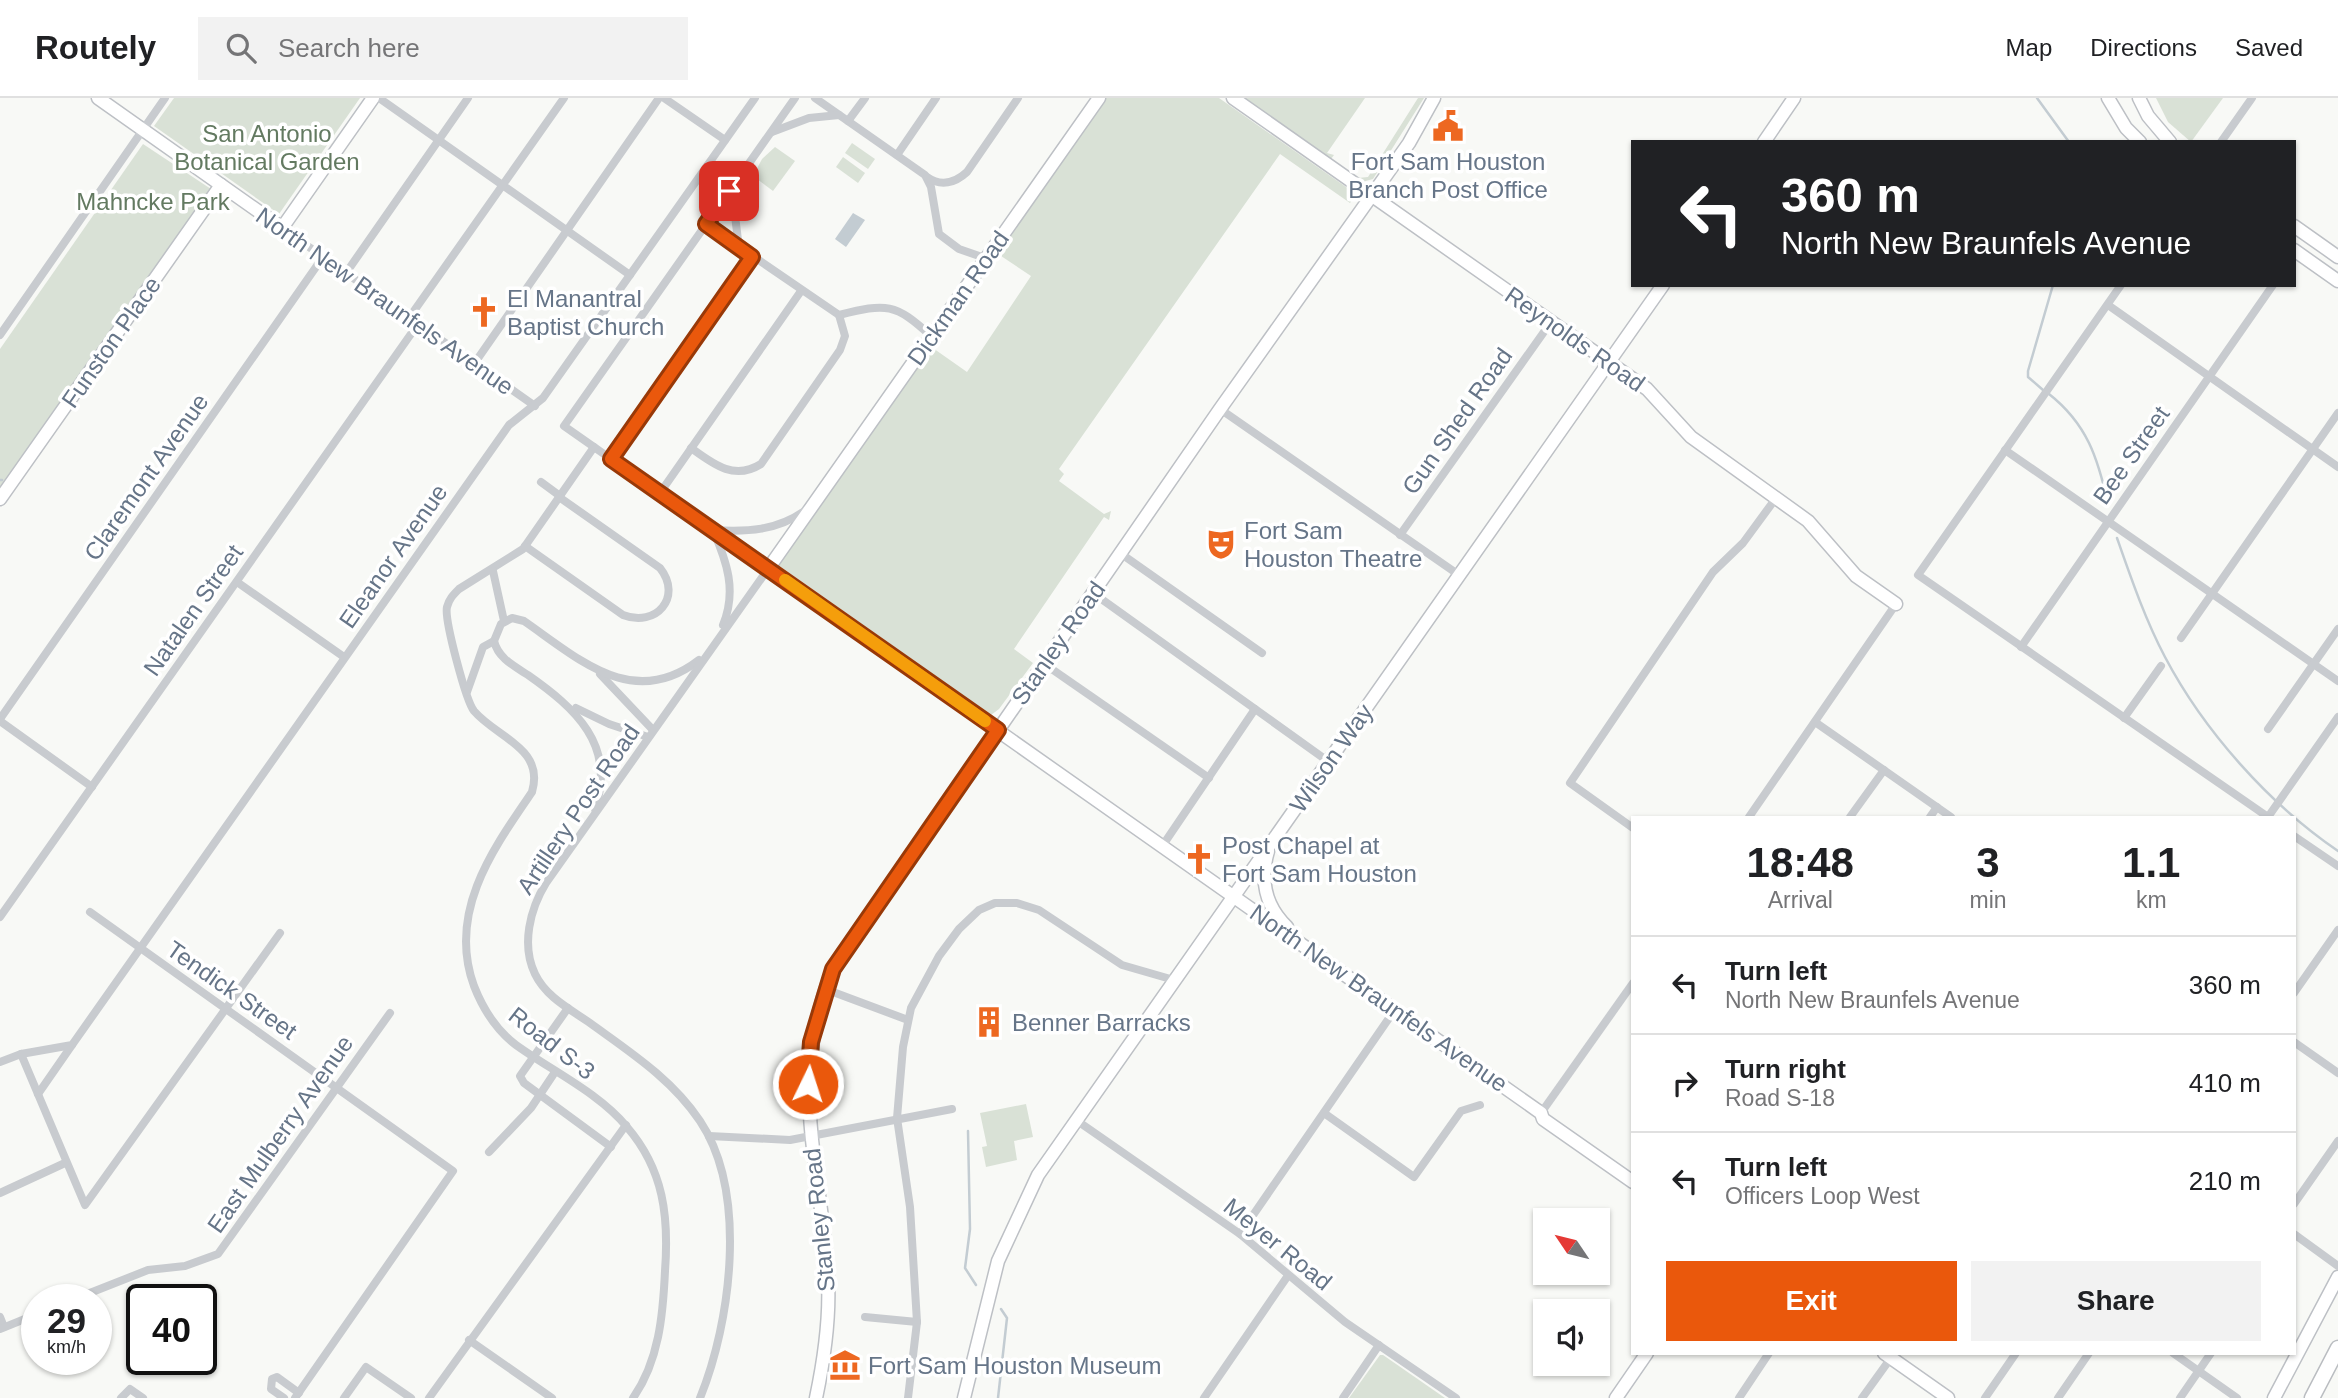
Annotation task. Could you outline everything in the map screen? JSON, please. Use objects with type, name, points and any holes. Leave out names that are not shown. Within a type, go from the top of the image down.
[{"type":"highway","points":[[2312,1398],[2338,1348]]},
{"type":"highway","points":[[2322,1398],[2338,1369]]},
{"type":"street","name":"North New Braunfels Avenue","points":[[99,98],[535,406]]},
{"type":"street","points":[[0,335],[165,98]]},
{"type":"street","points":[[282,228],[373,98]]},
{"type":"street","points":[[379,98],[630,275]]},
{"type":"street","points":[[345,273],[468,98]]},
{"type":"street","points":[[409,318],[564,98]]},
{"type":"street","points":[[474,363],[661,98],[725,140]]},
{"type":"street","name":"Eleanor Avenue","points":[[38,1094],[509,425],[535,406],[755,98]]},
{"type":"street","points":[[691,448],[734,473],[750,471],[761,464],[841,350],[845,335],[839,315],[706,224],[795,98]]},
{"type":"street","points":[[815,98],[938,183],[957,180],[967,172],[1018,98]]},
{"type":"street","points":[[848,121],[865,98]]},
{"type":"street","points":[[897,155],[936,98]]},
{"type":"street","name":"Dickman Road","points":[[768,569],[1099,98]]},
{"type":"street","name":"Reynolds Road","points":[[1233,98],[1647,389],[1691,438],[1818,530],[1856,576],[1896,604]]},
{"type":"street","name":"Stanley Road","points":[[816,1398],[824,1358],[828,1281],[807,1102],[808,1066],[825,989],[844,951],[1220,409],[1409,143],[1434,98]]},
{"type":"street","points":[[1765,140],[1794,98]]},
{"type":"street","points":[[2108,98],[2126,128],[2138,140]]},
{"type":"street","points":[[2133,98],[2144,100],[2168,139]]},
{"type":"street","points":[[2222,140],[2252,98]]},
{"type":"street","points":[[771,132],[809,118],[839,115]]},
{"type":"street","points":[[740,248],[735,216],[741,175]]},
{"type":"street","points":[[925,175],[931,187],[939,234],[959,249],[985,258]]},
{"type":"street","name":"Funston Place","points":[[0,499],[221,185]]},
{"type":"street","name":"North New Braunfels Avenue","points":[[706,224],[564,426],[1541,1113],[1549,1113],[1631,1172]]},
{"type":"street","points":[[2296,227],[2338,257]]},
{"type":"street","points":[[2296,251],[2308,236]]},
{"type":"street","points":[[2296,253],[2338,281]]},
{"type":"street","name":"Claremont Avenue","points":[[0,720],[323,257]]},
{"type":"street","points":[[611,459],[752,257]]},
{"type":"street","name":"Wilson Way","points":[[964,1398],[998,1261],[1038,1175],[1662,287]]},
{"type":"street","points":[[2120,287],[1918,575],[2267,816]]},
{"type":"street","name":"Bee Street","points":[[2021,647],[2272,287]]},
{"type":"street","points":[[660,493],[801,291]]},
{"type":"street","points":[[2108,305],[2338,467]]},
{"type":"street","points":[[839,315],[872,308],[895,308],[906,313],[931,336]]},
{"type":"street","name":"Gun Shed Road","points":[[1400,535],[1551,322]]},
{"type":"street","name":"Natalen Street","points":[[0,917],[418,324]]},
{"type":"street","points":[[1220,409],[1459,575]]},
{"type":"street","points":[[2181,638],[2338,413]]},
{"type":"street","name":"Road S-3","points":[[594,447],[526,545],[493,571],[459,589],[450,598],[446,609],[447,625],[475,712],[524,751],[534,766],[533,792],[489,856],[476,884],[466,926],[467,962],[485,1009],[501,1032],[626,1125],[660,1182],[668,1228],[661,1323],[651,1364],[633,1398]]},
{"type":"street","points":[[2006,450],[2338,681]]},
{"type":"street","points":[[526,545],[623,615],[635,619],[650,618],[667,602],[669,589],[666,576],[660,568],[541,482]]},
{"type":"street","points":[[1631,827],[1570,783],[1713,572],[1749,535],[1776,498]]},
{"type":"street","name":"Dickman Road","points":[[713,530],[755,531],[777,526],[795,517],[817,499]]},
{"type":"street","name":"Artillery Post Road","points":[[713,530],[730,582],[728,610],[718,638]]},
{"type":"street","points":[[1120,553],[1262,653]]},
{"type":"street","name":"Artillery Post Road","points":[[700,1398],[718,1344],[729,1246],[724,1185],[709,1136],[687,1102],[654,1070],[548,992],[535,974],[529,950],[529,927],[540,892],[768,569]]},
{"type":"street","points":[[467,692],[483,647],[494,641],[504,621],[493,571]]},
{"type":"street","points":[[237,582],[344,657]]},
{"type":"street","points":[[1093,593],[1329,762]]},
{"type":"street","points":[[1750,816],[1896,604]]},
{"type":"street","points":[[504,621],[513,618],[524,621],[595,670],[650,734]]},
{"type":"street","points":[[2268,729],[2338,629]]},
{"type":"street","points":[[494,641],[504,659],[565,701],[599,720],[650,734]]},
{"type":"street","points":[[595,670],[626,681],[664,678],[690,667],[709,651]]},
{"type":"street","points":[[1043,663],[1209,778]]},
{"type":"street","points":[[2124,718],[2161,666]]},
{"type":"street","points":[[565,701],[582,719],[596,746],[600,784],[592,817]]},
{"type":"street","points":[[1163,845],[1255,709]]},
{"type":"street","points":[[2269,816],[2338,719]]},
{"type":"street","points":[[0,720],[92,787]]},
{"type":"street","points":[[1815,722],[1950,816]]},
{"type":"street","points":[[1851,816],[1884,770]]},
{"type":"street","points":[[1931,816],[1937,807]]},
{"type":"street","points":[[2296,837],[2338,866]]},
{"type":"street","points":[[1271,844],[1264,878],[1270,906],[1310,949]]},
{"type":"street","points":[[908,1398],[917,1322],[910,1207],[897,1118],[908,1020],[917,994],[939,956],[959,929],[979,910],[1003,903],[1033,907],[1122,965],[1174,980]]},
{"type":"street","name":"Tendick Street","points":[[90,912],[453,1171],[297,1395]]},
{"type":"street","points":[[2296,990],[2338,930]]},
{"type":"street","points":[[21,1054],[85,1205],[280,933]]},
{"type":"street","points":[[1541,1113],[1631,986]]},
{"type":"street","points":[[825,989],[908,1020]]},
{"type":"street","points":[[568,1008],[520,1076],[540,1095],[611,1147]]},
{"type":"street","points":[[1240,1234],[1395,1008]]},
{"type":"street","name":"East Mulberry Avenue","points":[[112,1284],[148,1270],[185,1266],[218,1254],[390,1013]]},
{"type":"street","points":[[2296,1043],[2338,1073]]},
{"type":"street","points":[[0,1062],[21,1054],[72,1045]]},
{"type":"street","points":[[489,1152],[540,1095],[555,1072]]},
{"type":"street","points":[[1324,1113],[1414,1177],[1461,1111],[1480,1105]]},
{"type":"street","points":[[709,1136],[782,1140],[951,1109]]},
{"type":"street","name":"North New Braunfels Avenue","points":[[1541,1113],[1543,1119],[1631,1181]]},
{"type":"street","name":"Meyer Road","points":[[1076,1120],[1240,1234],[1287,1277],[1456,1398]]},
{"type":"street","points":[[430,1398],[469,1340],[626,1125]]},
{"type":"street","points":[[2296,1200],[2338,1141]]},
{"type":"street","points":[[0,1193],[65,1163]]},
{"type":"street","points":[[2296,1235],[2338,1266]]},
{"type":"street","points":[[1204,1398],[1287,1277]]},
{"type":"street","points":[[2274,1398],[2338,1277]]},
{"type":"street","points":[[0,1317],[2,1328],[21,1320]]},
{"type":"street","points":[[865,1317],[917,1322]]},
{"type":"street","points":[[469,1340],[552,1398]]},
{"type":"street","points":[[1343,1398],[1379,1345]]},
{"type":"street","points":[[1616,1398],[1646,1355]]},
{"type":"street","points":[[1739,1398],[1768,1355]]},
{"type":"street","points":[[1862,1398],[1888,1355]]},
{"type":"street","points":[[1890,1355],[1948,1398]]},
{"type":"street","points":[[1985,1398],[2015,1355]]},
{"type":"street","points":[[2058,1398],[2088,1355]]},
{"type":"street","points":[[2176,1355],[2236,1398]]},
{"type":"street","points":[[2180,1398],[2210,1355]]},
{"type":"street","points":[[344,1398],[366,1367],[411,1398]]},
{"type":"street","points":[[284,1398],[271,1390],[272,1379],[277,1377],[297,1395]]},
{"type":"street","points":[[121,1398],[130,1389],[143,1398]]},
{"type":"green space","name":"San Antonio Botanical Garden","points":[[174,98],[360,98],[279,214],[154,126]]},
{"type":"green space","points":[[1104,98],[1219,98],[1356,194],[1350,203],[1280,154],[1059,469],[1064,474],[1059,481],[1104,514],[1111,511],[1109,520],[1104,517],[1014,649],[1033,663],[999,709],[991,715],[778,565],[930,346],[967,372],[1031,276],[995,252]]},
{"type":"green space","points":[[1243,98],[1365,98],[1327,153],[1334,155],[1331,159]]},
{"type":"green space","points":[[1418,98],[1424,98],[1373,179],[1362,182],[1358,178],[1368,177]]},
{"type":"green space","points":[[2156,98],[2223,98],[2192,140],[2189,140],[2168,122]]},
{"type":"green space","points":[[852,143],[875,159],[868,169],[845,153]]},
{"type":"green space","name":"Mahncke Park","points":[[143,144],[211,189],[0,488],[0,349]]},
{"type":"green space","points":[[775,147],[795,161],[773,191],[753,176],[762,159]]},
{"type":"green space","points":[[843,157],[865,173],[858,183],[836,167]]},
{"type":"green space","points":[[1026,1104],[1033,1137],[1014,1141],[1017,1160],[986,1167],[982,1147],[987,1146],[980,1113]]},
{"type":"green space","points":[[1380,1355],[1383,1355],[1445,1398],[1349,1398]]},
{"type":"shaded area","points":[[853,213],[865,220],[846,247],[835,239]]},
{"type":"waterway","points":[[2037,98],[2068,140]]},
{"type":"waterway","points":[[2043,390],[2028,377],[2028,371],[2052,287]]},
{"type":"waterway","points":[[2049,394],[2073,417],[2089,443],[2108,504]]},
{"type":"waterway","points":[[2117,538],[2158,643],[2181,685],[2240,764],[2293,816]]},
{"type":"waterway","points":[[2296,819],[2338,851]]},
{"type":"waterway","points":[[968,1131],[970,1229],[965,1268],[976,1285]]},
{"type":"waterway","points":[[998,1398],[1007,1318],[1001,1309]]},
{"type":"slow traffic","points":[[785,580],[985,721]]},
{"type":"place","name":"Fort Sam Houston Branch Post Office","points":[[1448,126]]},
{"type":"place","name":"El Manantral Baptist Church","points":[[484,312]]},
{"type":"place","name":"Fort Sam Houston Theatre","points":[[1221,544]]},
{"type":"place","name":"Post Chapel at Fort Sam Houston","points":[[1199,859]]},
{"type":"place","name":"Benner Barracks","points":[[989,1022]]},
{"type":"place","name":"Fort Sam Houston Museum","points":[[845,1365]]},
{"type":"route","points":[[729,191],[706,224],[752,257],[611,459],[998,730],[833,969],[811,1042],[808,1084]]}]
